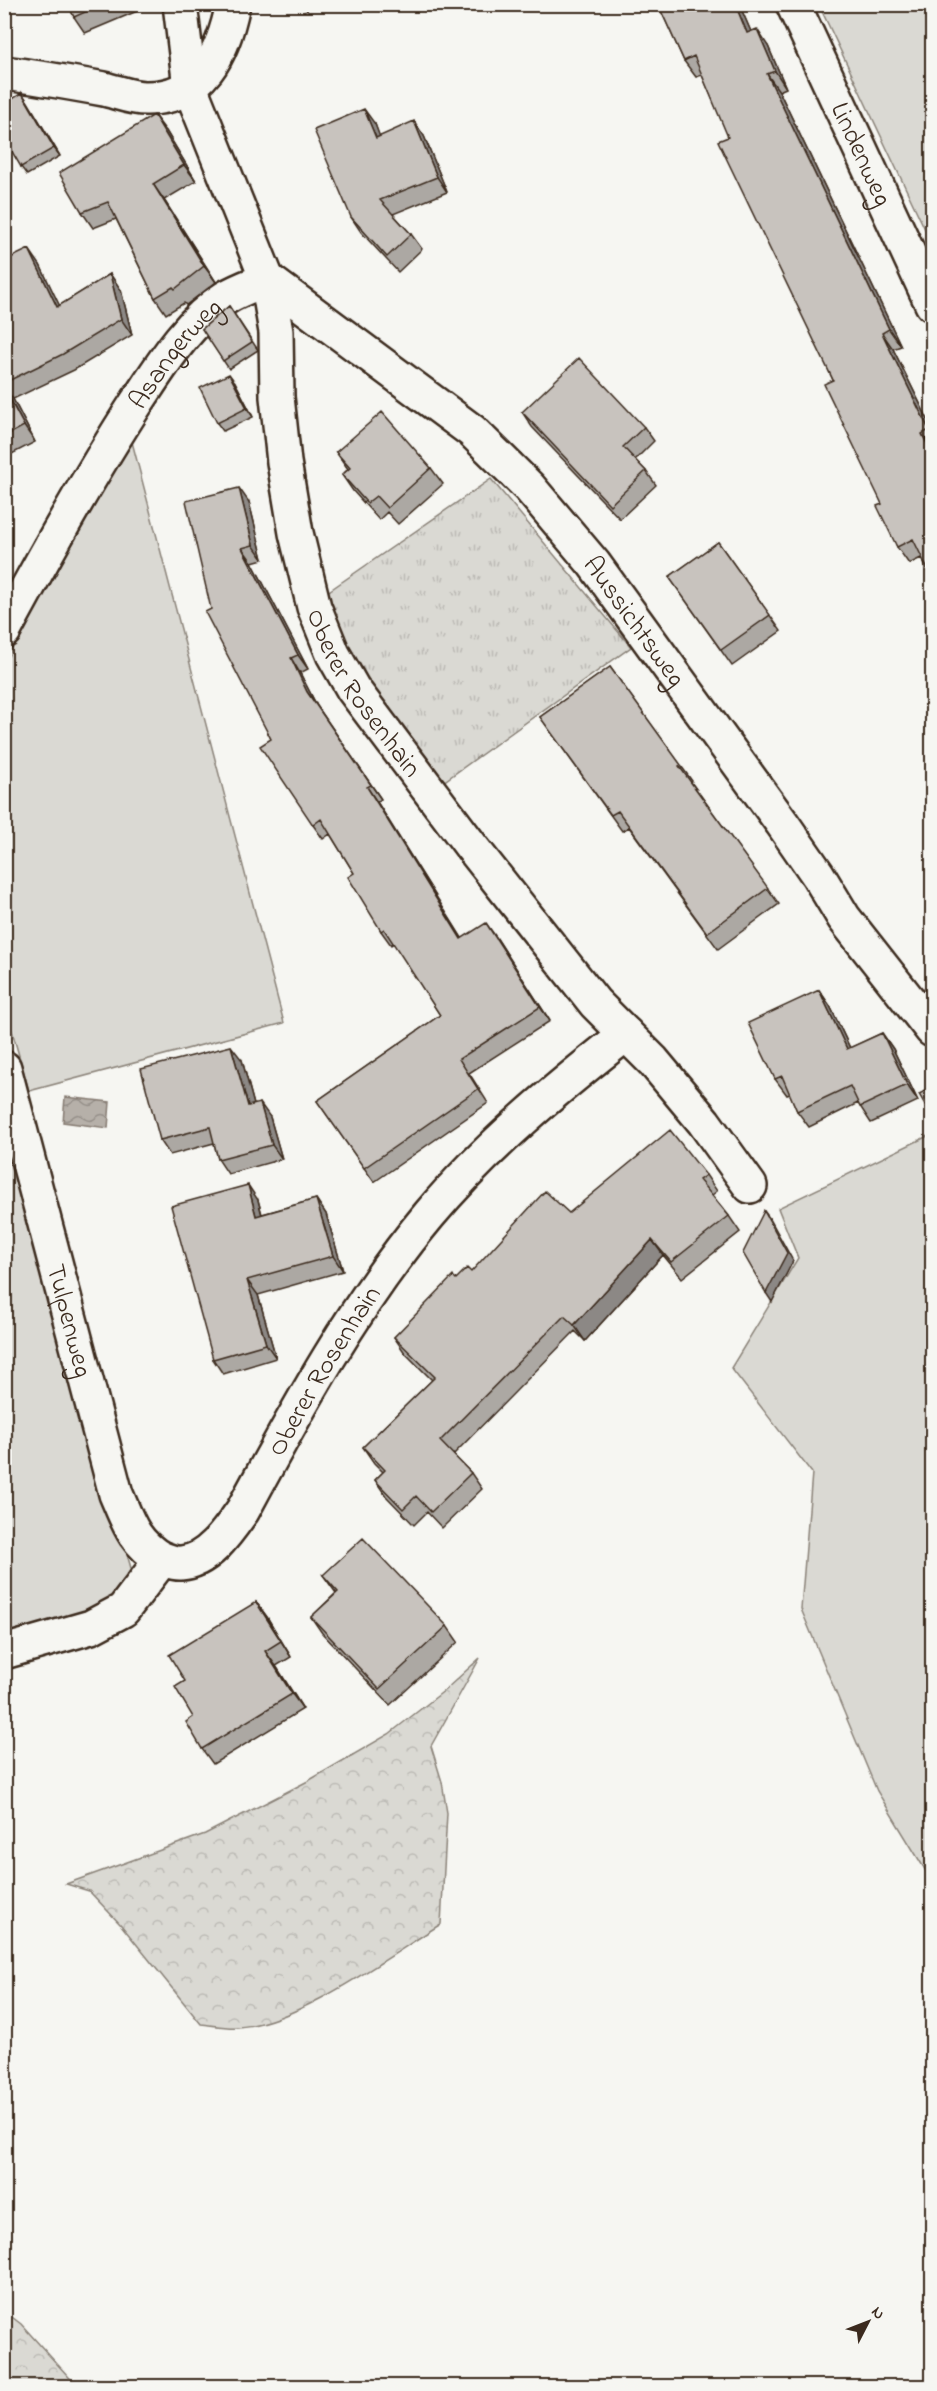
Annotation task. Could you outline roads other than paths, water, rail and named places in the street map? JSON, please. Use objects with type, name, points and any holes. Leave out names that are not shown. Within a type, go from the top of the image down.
[{"type":"street","points":[[180,4],[190,87],[267,279]]},
{"type":"street","points":[[4,73],[57,79],[144,98],[168,95],[190,87],[212,66],[228,30],[233,4]]},
{"type":"street","name":"Lindenweg","points":[[793,4],[933,304]]},
{"type":"street","name":"Asangerweg","points":[[4,631],[63,522],[153,379],[181,341],[208,312],[226,297],[267,279]]},
{"type":"street","name":"Aussichtsweg","points":[[267,279],[472,431],[529,487],[594,564],[782,823],[844,918],[933,1030]]},
{"type":"street","name":"Oberer Rosenhain","points":[[267,279],[276,332],[278,397],[284,462],[296,533],[314,607],[333,654],[353,689],[471,846],[595,1003],[653,1061],[704,1122],[750,1186]]},
{"type":"street","name":"Oberer Rosenhain","points":[[162,1559],[181,1563],[197,1557],[224,1536],[243,1510],[341,1336],[429,1215],[517,1125],[626,1034]]},
{"type":"street","name":"Tulpenweg","points":[[4,1068],[116,1494],[129,1523],[145,1549],[162,1559]]},
{"type":"street","points":[[4,1652],[91,1626],[123,1610],[162,1559]]},
{"type":"water","points":[[65,1097],[110,1102],[108,1128],[63,1122]]}]
